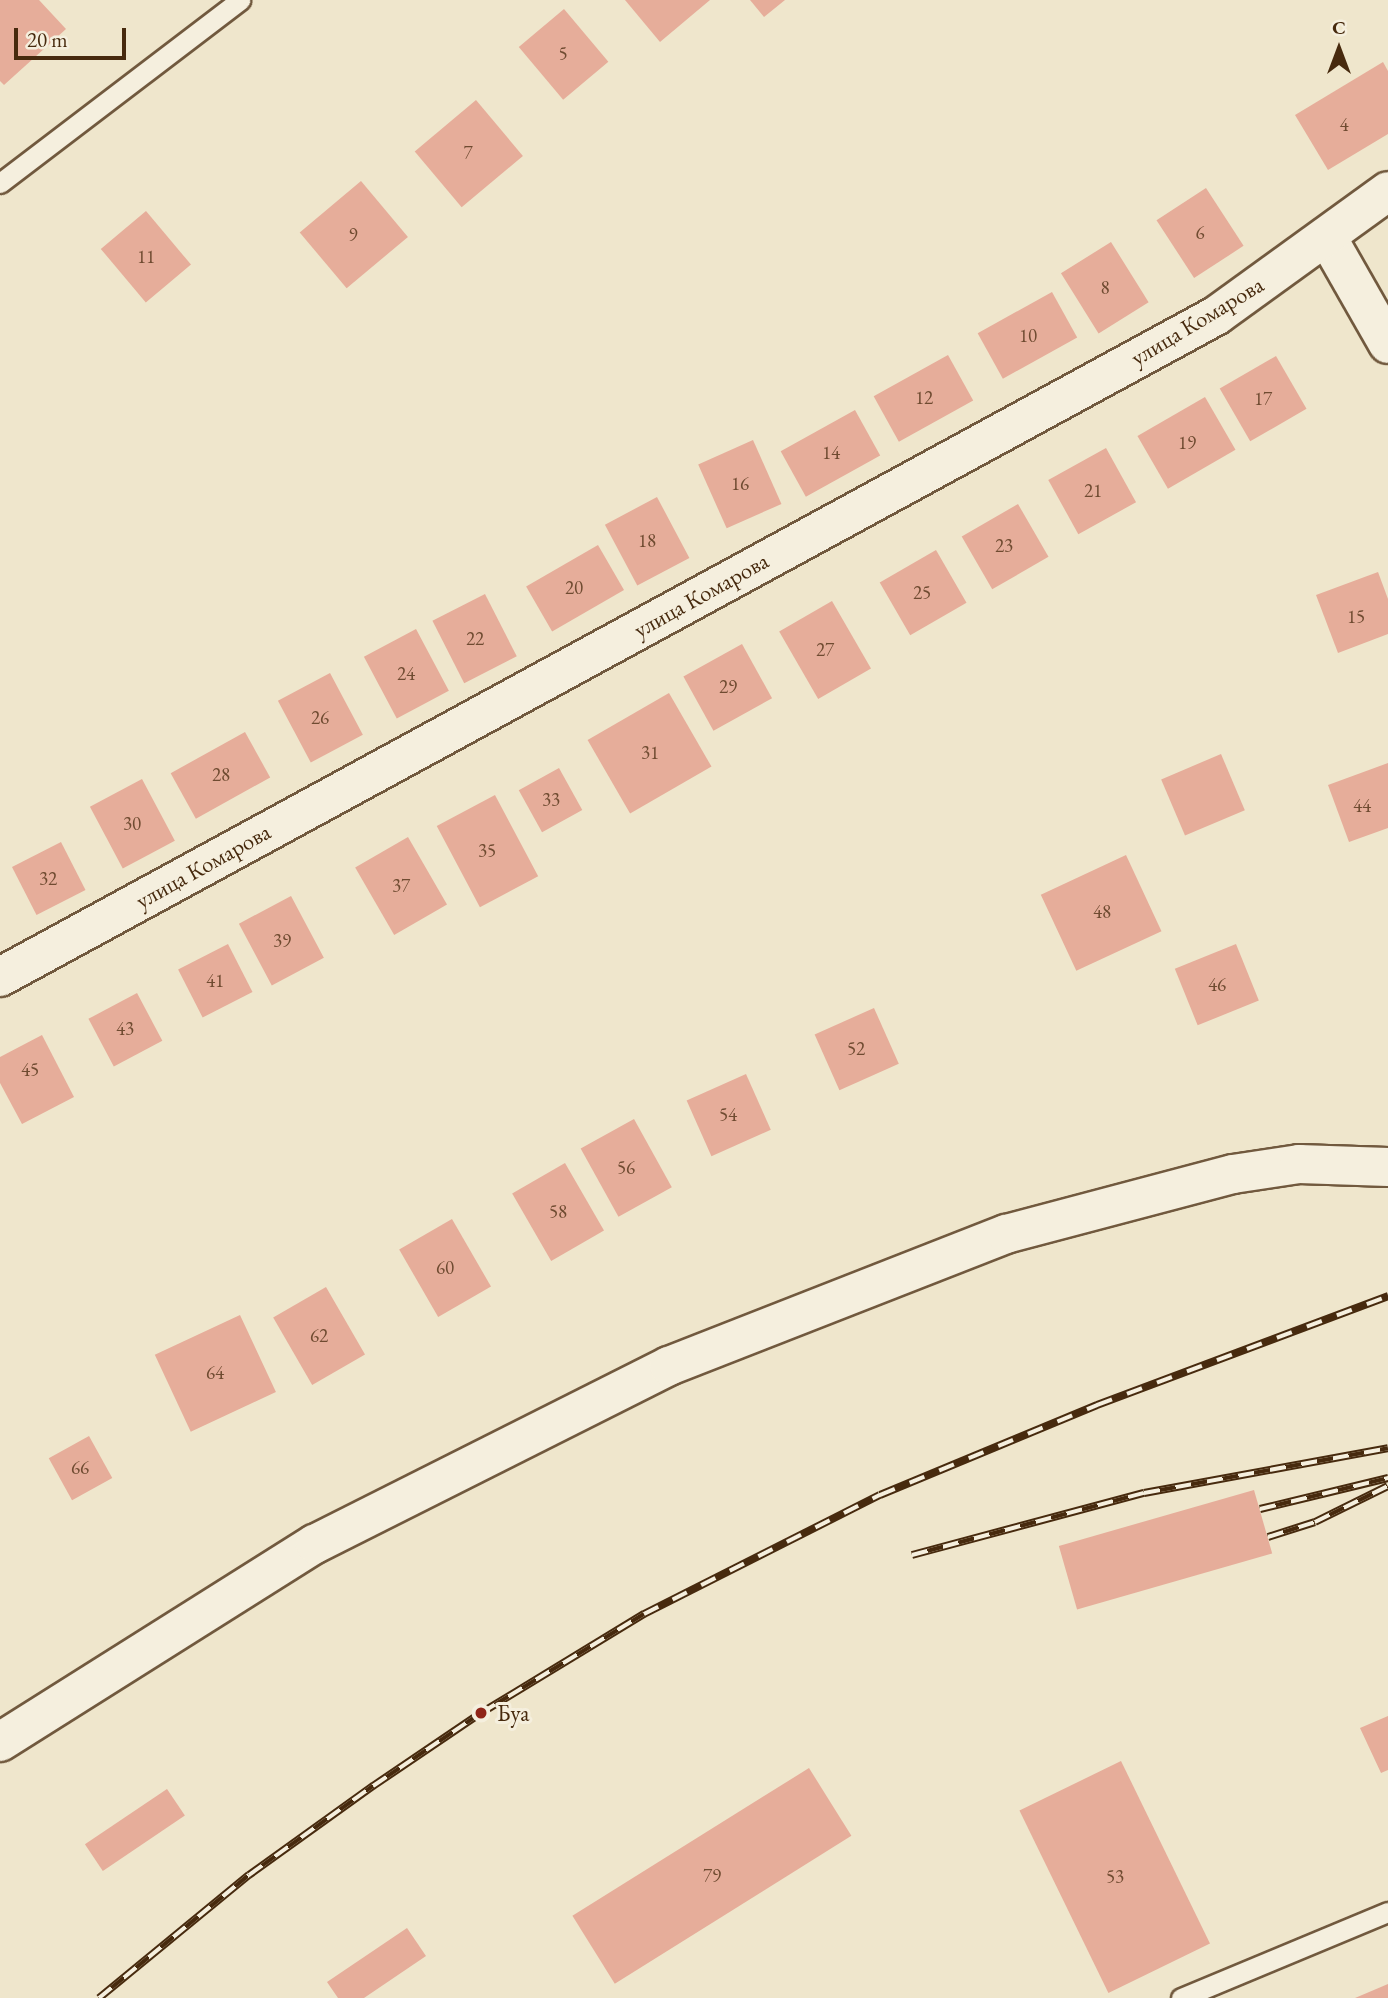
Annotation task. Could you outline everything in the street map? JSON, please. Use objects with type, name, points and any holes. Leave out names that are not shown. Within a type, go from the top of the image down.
[{"type":"street","name":"улица Комарова","points":[[0,977],[1217,315],[1388,191]]},
{"type":"street","points":[[1327,237],[1388,344]]},
{"type":"street","points":[[0,1742],[315,1544],[669,1366],[1006,1234],[1233,1174],[1299,1164],[1388,1167]]},
{"type":"lane","points":[[0,183],[234,2]]},
{"type":"lane","points":[[1181,1998],[1388,1912]]},
{"type":"building","points":[[0,0],[39,0],[66,29],[4,85],[0,81]]},
{"type":"building","points":[[625,0],[710,0],[660,42]]},
{"type":"building","points":[[750,0],[785,0],[764,17]]},
{"type":"building","points":[[564,9],[608,62],[563,100],[519,47]]},
{"type":"building","points":[[1383,62],[1388,71],[1388,134],[1328,170],[1295,115]]},
{"type":"building","points":[[476,100],[523,156],[462,207],[415,151]]},
{"type":"building","points":[[361,181],[408,237],[347,288],[300,232]]},
{"type":"building","points":[[1206,188],[1244,246],[1194,278],[1157,220]]},
{"type":"building","points":[[146,211],[191,265],[146,303],[101,249]]},
{"type":"building","points":[[1111,242],[1149,302],[1099,333],[1061,273]]},
{"type":"building","points":[[1052,292],[1077,337],[1003,379],[978,333]]},
{"type":"building","points":[[948,355],[973,400],[899,442],[874,396]]},
{"type":"building","points":[[1276,356],[1306,409],[1250,441],[1220,388]]},
{"type":"building","points":[[1205,397],[1236,450],[1168,489],[1137,436]]},
{"type":"building","points":[[855,410],[880,455],[806,497],[781,451]]},
{"type":"building","points":[[753,440],[781,504],[727,528],[698,464]]},
{"type":"building","points":[[1106,448],[1136,502],[1078,534],[1048,480]]},
{"type":"building","points":[[657,497],[689,558],[637,586],[605,525]]},
{"type":"building","points":[[1018,504],[1048,557],[992,589],[962,536]]},
{"type":"building","points":[[598,545],[624,590],[552,632],[526,586]]},
{"type":"building","points":[[936,550],[966,603],[910,635],[880,582]]},
{"type":"building","points":[[1378,572],[1388,599],[1388,634],[1338,653],[1316,595]]},
{"type":"building","points":[[485,594],[517,656],[464,683],[432,621]]},
{"type":"building","points":[[832,601],[871,669],[818,699],[779,632]]},
{"type":"building","points":[[416,629],[449,691],[397,719],[364,657]]},
{"type":"building","points":[[742,644],[772,698],[713,731],[683,676]]},
{"type":"building","points":[[330,673],[363,735],[311,763],[278,701]]},
{"type":"building","points":[[669,693],[712,767],[630,814],[588,740]]},
{"type":"building","points":[[245,732],[270,777],[196,819],[171,773]]},
{"type":"building","points":[[1221,754],[1245,810],[1185,836],[1161,779]]},
{"type":"building","points":[[1388,763],[1388,828],[1349,842],[1328,785]]},
{"type":"building","points":[[559,768],[582,810],[542,832],[519,790]]},
{"type":"building","points":[[142,779],[175,841],[123,869],[90,807]]},
{"type":"building","points":[[495,795],[538,876],[480,907],[437,826]]},
{"type":"building","points":[[408,837],[447,905],[394,935],[355,868]]},
{"type":"building","points":[[61,842],[86,890],[37,915],[12,867]]},
{"type":"building","points":[[1126,855],[1161,931],[1076,971],[1041,895]]},
{"type":"building","points":[[291,896],[324,958],[272,986],[239,924]]},
{"type":"building","points":[[228,944],[253,992],[203,1018],[178,969]]},
{"type":"building","points":[[1236,944],[1259,1001],[1198,1025],[1175,969]]},
{"type":"building","points":[[137,993],[162,1041],[114,1067],[88,1019]]},
{"type":"building","points":[[874,1008],[899,1064],[839,1090],[815,1034]]},
{"type":"building","points":[[42,1035],[74,1097],[22,1124],[0,1083],[0,1057]]},
{"type":"building","points":[[746,1074],[771,1130],[711,1156],[687,1100]]},
{"type":"building","points":[[634,1119],[672,1187],[618,1217],[581,1149]]},
{"type":"building","points":[[565,1163],[604,1231],[551,1261],[512,1194]]},
{"type":"building","points":[[452,1219],[491,1287],[438,1317],[399,1250]]},
{"type":"building","points":[[326,1287],[365,1355],[312,1385],[273,1318]]},
{"type":"building","points":[[240,1315],[276,1392],[191,1432],[155,1355]]},
{"type":"building","points":[[89,1436],[112,1478],[72,1500],[49,1458]]},
{"type":"building","points":[[1254,1490],[1272,1553],[1077,1609],[1059,1546]]},
{"type":"building","points":[[1388,1716],[1388,1770],[1381,1773],[1360,1728]]},
{"type":"building","points":[[1121,1761],[1210,1943],[1108,1993],[1019,1811]]},
{"type":"building","points":[[809,1768],[851,1836],[615,1984],[572,1916]]},
{"type":"building","points":[[167,1789],[185,1816],[103,1871],[85,1844]]},
{"type":"building","points":[[407,1928],[426,1956],[364,1998],[338,1998],[327,1982]]},
{"type":"building","points":[[1388,1984],[1388,1998],[1355,1998]]},
{"type":"railway","points":[[99,1998],[249,1875],[373,1786],[481,1713],[644,1614],[880,1495],[1097,1405],[1388,1296]]},
{"type":"railway","points":[[912,1555],[1144,1493],[1388,1448]]},
{"type":"railway","points":[[1260,1509],[1388,1478]]},
{"type":"railway","points":[[1268,1537],[1315,1522],[1388,1486]]},
{"type":"place","name":"Буа","points":[[481,1713]]}]
